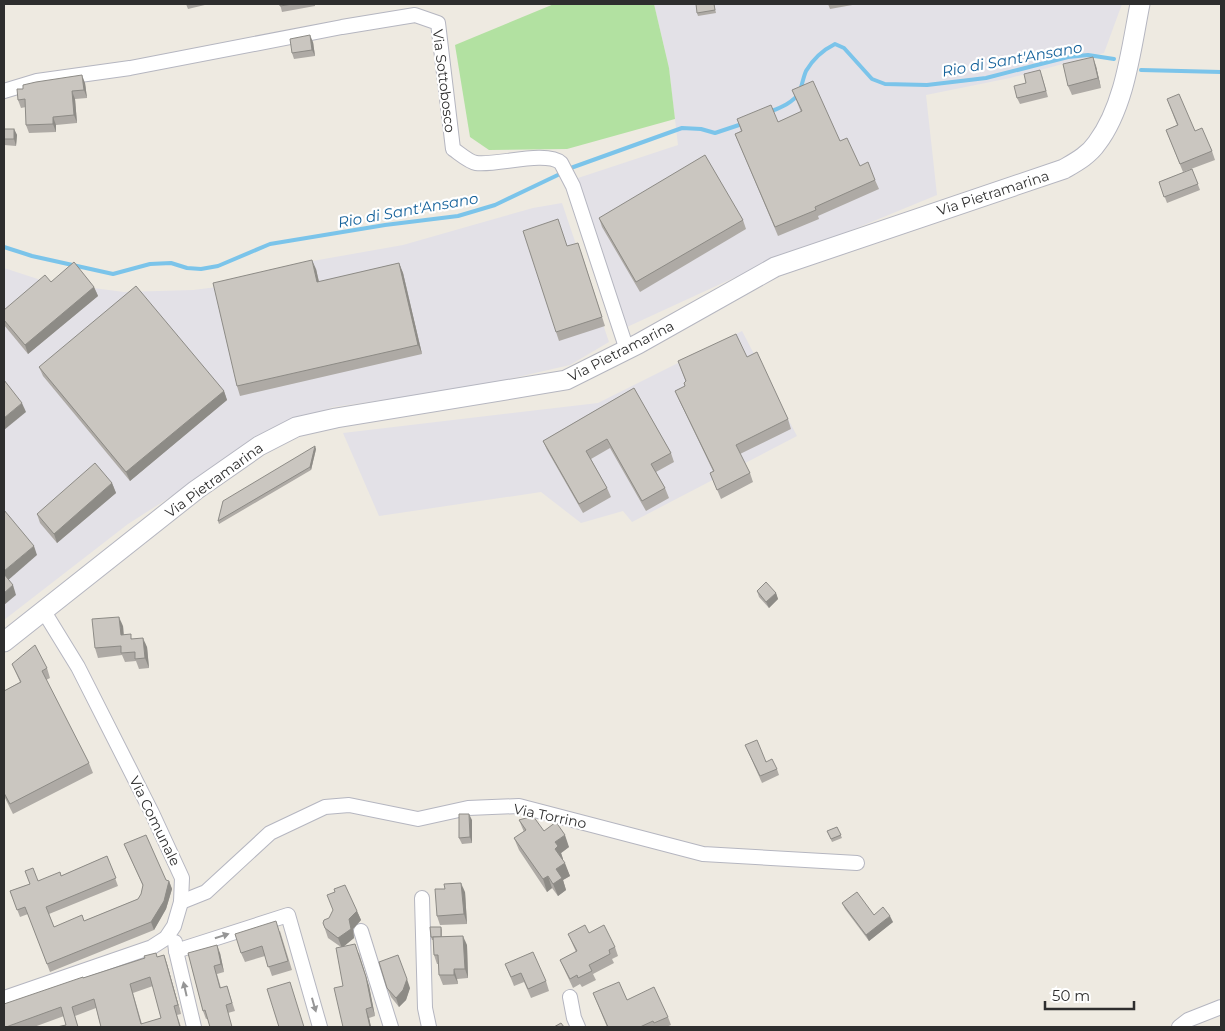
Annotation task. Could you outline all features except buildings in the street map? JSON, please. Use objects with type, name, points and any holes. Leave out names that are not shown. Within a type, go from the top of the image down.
[{"type":"main road","name":"Via Pietramarina","points":[[4,642],[196,490],[259,446],[296,427],[336,418],[566,380],[627,350],[775,267],[1064,169],[1084,157],[1097,144],[1114,116],[1140,4]]},
{"type":"street","name":"Via Sottobosco","points":[[4,91],[37,80],[130,68],[342,27],[415,15],[438,23],[453,149],[475,163],[538,158],[557,160],[561,163],[570,179],[627,350]]},
{"type":"street","name":"Via Comunale","points":[[4,998],[152,946],[166,938],[174,926],[181,902],[182,878],[152,813],[78,667],[43,610]]},
{"type":"street","name":"Via Torrino","points":[[181,902],[206,892],[270,833],[325,807],[349,806],[418,819],[468,808],[519,806],[702,854],[857,863]]},
{"type":"street","points":[[422,898],[425,1008],[429,1027]]},
{"type":"street","points":[[176,951],[288,915],[320,1027]]},
{"type":"street","points":[[174,926],[176,951],[194,1027]]},
{"type":"street","points":[[361,930],[391,1027]]},
{"type":"street","points":[[570,998],[578,1027]]},
{"type":"street","points":[[1179,1027],[1188,1020],[1221,1007]]},
{"type":"shaded area","points":[[654,4],[1122,4],[1104,53],[1010,78],[926,95],[937,195],[775,259],[627,327],[578,178],[678,145],[669,68]]},
{"type":"shaded area","points":[[562,203],[609,342],[570,365],[475,387],[333,407],[280,427],[128,524],[4,620],[4,268],[47,282],[124,292],[193,290],[241,284],[307,262],[403,245],[533,208]]},
{"type":"shaded area","points":[[742,331],[797,436],[632,522],[623,511],[581,523],[541,492],[379,516],[343,433],[598,403]]},
{"type":"green space","points":[[554,4],[654,4],[669,68],[675,119],[567,149],[489,150],[470,137],[455,45]]},
{"type":"waterway","name":"Rio di Sant'Ansano","points":[[769,112],[786,105],[796,97],[809,67],[819,55],[835,44],[844,48],[872,79],[885,84],[927,85],[986,78],[1068,57],[1088,55],[1114,59]]},
{"type":"waterway","name":"Rio di Sant'Ansano","points":[[1141,70],[1221,72]]},
{"type":"waterway","name":"Rio di Sant'Ansano","points":[[568,169],[682,128],[701,129],[715,133],[742,124]]},
{"type":"waterway","name":"Rio di Sant'Ansano","points":[[4,247],[32,256],[113,274],[150,264],[171,263],[187,268],[201,269],[218,266],[270,244],[385,225],[458,216],[495,205],[562,173]]}]
